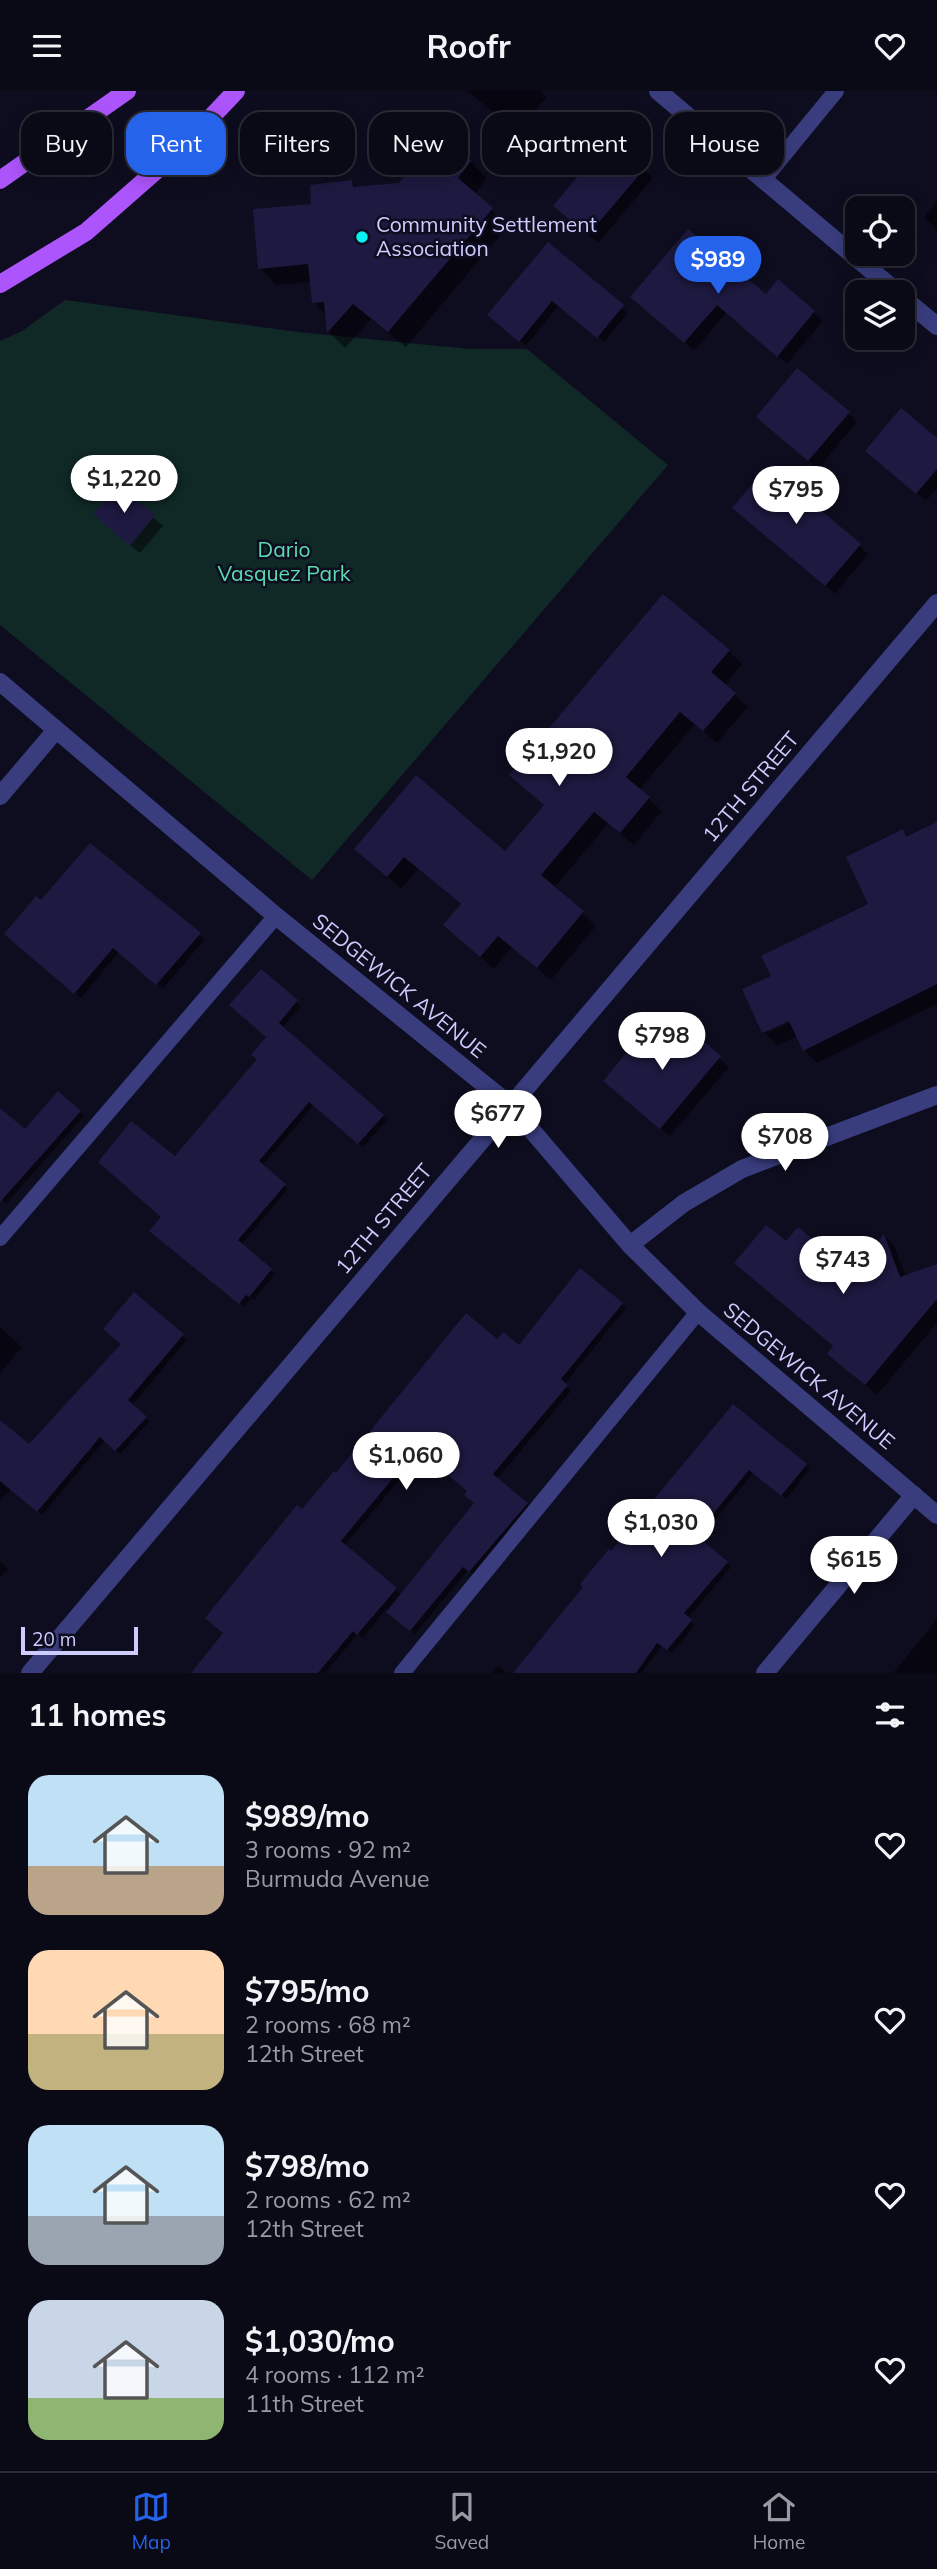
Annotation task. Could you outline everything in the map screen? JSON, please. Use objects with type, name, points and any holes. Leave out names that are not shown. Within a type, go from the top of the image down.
[{"type":"main road","points":[[0,180],[127,91]]},
{"type":"main road","points":[[0,284],[86,232],[183,147],[236,91]]},
{"type":"street","points":[[658,91],[883,280]]},
{"type":"street","points":[[915,308],[937,326]]},
{"type":"street","name":"12TH STREET","points":[[30,1673],[937,603]]},
{"type":"street","name":"SEDGEWICK AVENUE","points":[[0,683],[276,916],[511,1106],[630,1245],[698,1312],[937,1514]]},
{"type":"street","points":[[0,796],[55,730]]},
{"type":"street","points":[[630,1245],[684,1203],[741,1169],[937,1095]]},
{"type":"street","points":[[765,1673],[914,1495]]},
{"type":"lane","points":[[763,180],[836,91]]},
{"type":"lane","points":[[0,1238],[276,916]]},
{"type":"lane","points":[[402,1673],[698,1312]]},
{"type":"green space","name":"Dario Vasquez Park","points":[[65,300],[297,332],[469,349],[527,349],[668,465],[312,880],[0,625],[0,341],[22,331]]},
{"type":"building","name":"Community Settlement Association","points":[[405,175],[460,175],[458,178],[493,208],[388,332],[353,304],[327,333],[324,302],[312,303],[308,264],[258,269],[253,209],[311,204],[310,185],[352,180],[353,187],[399,183]]},
{"type":"building","points":[[579,175],[639,175],[588,235],[553,206]]},
{"type":"building","points":[[688,229],[766,294],[778,279],[815,311],[777,357],[717,305],[684,343],[630,297]]},
{"type":"building","points":[[548,242],[624,305],[597,338],[552,301],[519,342],[487,315]]},
{"type":"building","points":[[797,368],[850,412],[808,461],[756,417]]},
{"type":"building","points":[[901,408],[937,438],[937,469],[916,494],[865,451]]},
{"type":"building","points":[[768,466],[861,544],[825,586],[732,508]]},
{"type":"building","points":[[118,484],[155,515],[130,546],[93,514]]},
{"type":"building","points":[[663,594],[730,650],[711,672],[736,693],[703,731],[680,712],[626,777],[650,797],[620,833],[594,812],[541,875],[584,911],[537,968],[498,936],[480,957],[443,925],[461,904],[404,857],[387,877],[354,849],[416,775],[505,851],[544,805],[509,775]]},
{"type":"building","points":[[937,822],[937,984],[803,1051],[789,1021],[762,1033],[742,989],[771,976],[761,956],[868,904],[846,857],[903,829],[906,837]]},
{"type":"building","points":[[90,843],[201,933],[156,985],[113,948],[74,994],[4,934],[36,896],[41,900]]},
{"type":"building","points":[[261,969],[298,1000],[279,1023],[384,1115],[358,1144],[309,1102],[259,1161],[286,1184],[238,1240],[272,1269],[249,1297],[246,1295],[239,1304],[149,1231],[161,1217],[98,1162],[131,1121],[175,1156],[257,1059],[251,1055],[266,1037],[229,1005]]},
{"type":"building","points":[[677,1019],[721,1056],[660,1129],[603,1081],[644,1032],[657,1043]]},
{"type":"building","points":[[58,1091],[81,1111],[0,1202],[0,1108],[25,1129]]},
{"type":"building","points":[[766,1225],[786,1241],[798,1227],[852,1272],[884,1234],[900,1277],[937,1264],[937,1299],[865,1385],[827,1354],[833,1346],[734,1263]]},
{"type":"building","points":[[580,1268],[623,1303],[561,1379],[568,1385],[493,1474],[528,1503],[469,1572],[463,1567],[410,1631],[386,1612],[474,1503],[464,1495],[467,1491],[417,1449],[341,1541],[397,1588],[357,1635],[353,1631],[318,1673],[191,1673],[223,1633],[205,1618],[297,1505],[302,1509],[334,1471],[336,1473],[466,1313],[497,1339],[503,1332],[519,1345]]},
{"type":"building","points":[[134,1292],[184,1334],[128,1400],[147,1417],[115,1451],[100,1437],[37,1512],[0,1481],[0,1420],[29,1444],[121,1344],[103,1329]]},
{"type":"building","points":[[733,1404],[807,1464],[781,1496],[749,1470],[696,1535],[728,1562],[684,1613],[692,1620],[667,1650],[657,1643],[636,1673],[513,1673],[583,1587],[580,1584],[609,1549],[611,1551]]},
{"type":"place","name":"Community Settlement Association","points":[[362,237]]}]
